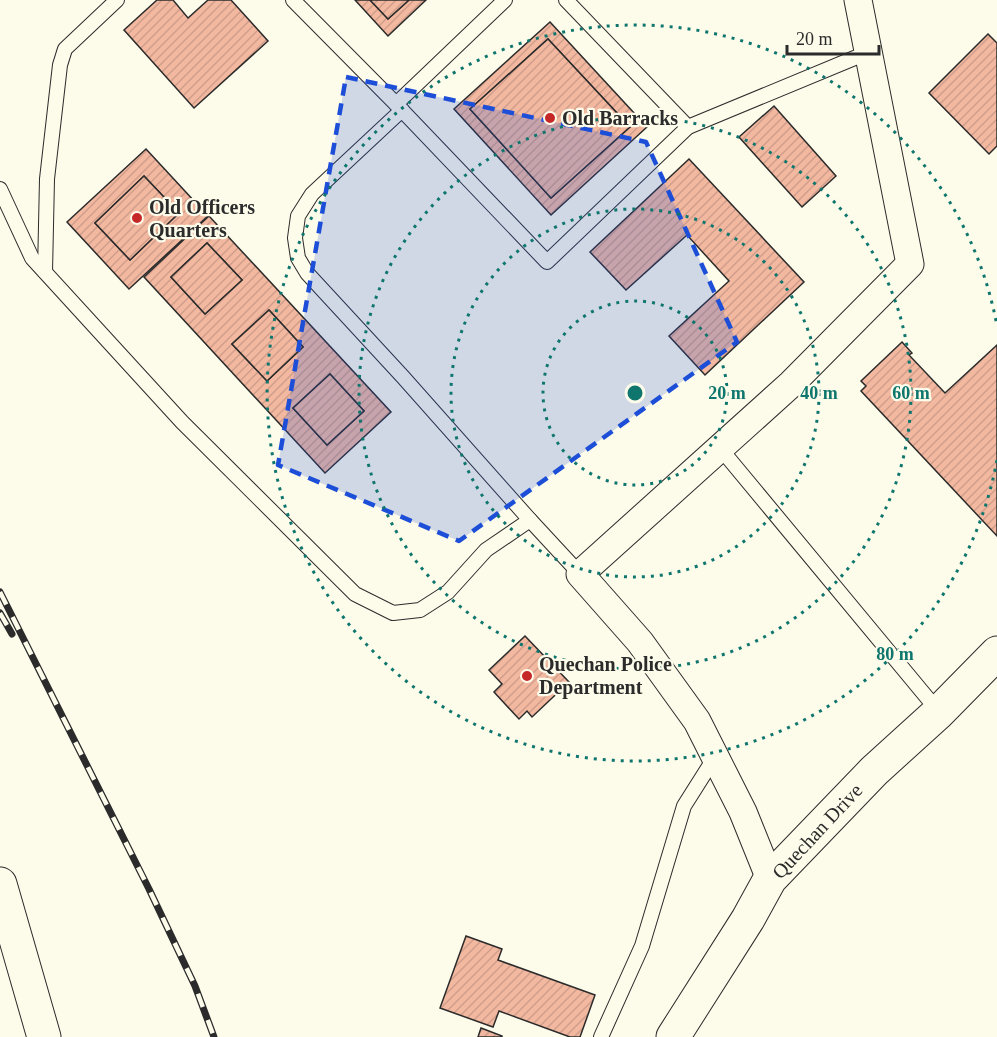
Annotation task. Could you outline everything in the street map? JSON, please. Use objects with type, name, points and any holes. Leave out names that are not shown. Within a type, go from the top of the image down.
[{"type":"street","points":[[770,879],[743,812],[697,721],[640,642],[580,574],[791,384],[910,264],[858,0]]},
{"type":"street","name":"Quechan Drive","points":[[673,1037],[748,919],[770,879],[873,771],[939,712],[997,653]]},
{"type":"street","points":[[0,884],[44,1037]]},
{"type":"lane","points":[[45,272],[47,180],[60,65],[65,49],[117,0]]},
{"type":"lane","points":[[293,0],[547,261],[688,127],[869,52]]},
{"type":"lane","points":[[505,0],[312,194],[298,216],[295,238],[298,258],[307,273],[403,376],[580,574]]},
{"type":"lane","points":[[566,0],[688,127]]},
{"type":"lane","points":[[0,189],[32,258],[182,422],[354,594],[393,613],[420,610],[448,592],[486,550],[530,520]]},
{"type":"lane","points":[[720,448],[939,712]]},
{"type":"lane","points":[[601,1037],[642,946],[684,806],[715,757]]},
{"type":"highlighted area","points":[[346,77],[646,142],[737,342],[459,541],[278,465]]},
{"type":"building","points":[[157,0],[173,0],[188,18],[208,0],[231,0],[268,41],[194,108],[124,30]]},
{"type":"building","points":[[355,0],[370,0],[388,19],[409,0],[426,0],[388,36]]},
{"type":"building","points":[[370,0],[409,0],[388,19]]},
{"type":"building","points":[[550,22],[647,127],[551,215],[454,109]],"holes":[[[548,39],[630,127],[551,198],[470,109]]]},
{"type":"building","points":[[988,34],[997,43],[997,146],[989,154],[929,93]]},
{"type":"building","name":"Old Barracks","points":[[548,39],[630,127],[551,198],[470,109]]},
{"type":"building","points":[[774,106],[836,176],[802,207],[739,137]]},
{"type":"building","points":[[146,149],[208,216],[129,289],[67,222]],"holes":[[[144,176],[179,213],[130,260],[95,223]]]},
{"type":"building","points":[[689,159],[804,282],[705,375],[669,336],[729,281],[687,235],[626,290],[590,252]]},
{"type":"building","name":"Old Officers Quarters","points":[[144,176],[179,213],[130,260],[95,223]]},
{"type":"building","points":[[209,216],[391,412],[325,473],[144,277]],"holes":[[[207,243],[242,280],[205,314],[171,277]],[[269,310],[303,347],[267,381],[232,344]],[[330,374],[364,411],[327,445],[293,408]]]},
{"type":"building","name":"Old Officers Quarters","points":[[207,243],[242,280],[205,314],[171,277]]},
{"type":"building","points":[[269,310],[303,347],[267,381],[232,344]]},
{"type":"building","points":[[902,342],[912,353],[909,355],[945,393],[997,345],[997,536],[861,391],[866,386],[861,381]]},
{"type":"building","points":[[330,374],[364,411],[327,445],[293,408]]},
{"type":"building","points":[[525,636],[569,682],[532,717],[527,711],[519,719],[494,692],[502,684],[489,670]]},
{"type":"building","points":[[466,936],[502,949],[498,960],[595,995],[580,1037],[570,1037],[499,1011],[493,1027],[440,1008]]},
{"type":"building","points":[[481,1028],[502,1036],[502,1037],[478,1037]]},
{"type":"railway","points":[[0,592],[149,889],[195,986],[214,1037]]},
{"type":"railway","points":[[0,613],[12,634]]},
{"type":"place","name":"Old Barracks","points":[[550,118]]},
{"type":"place","name":"Old Officers Quarters","points":[[137,218]]},
{"type":"place","name":"Quechan Police Department","points":[[527,676]]}]
